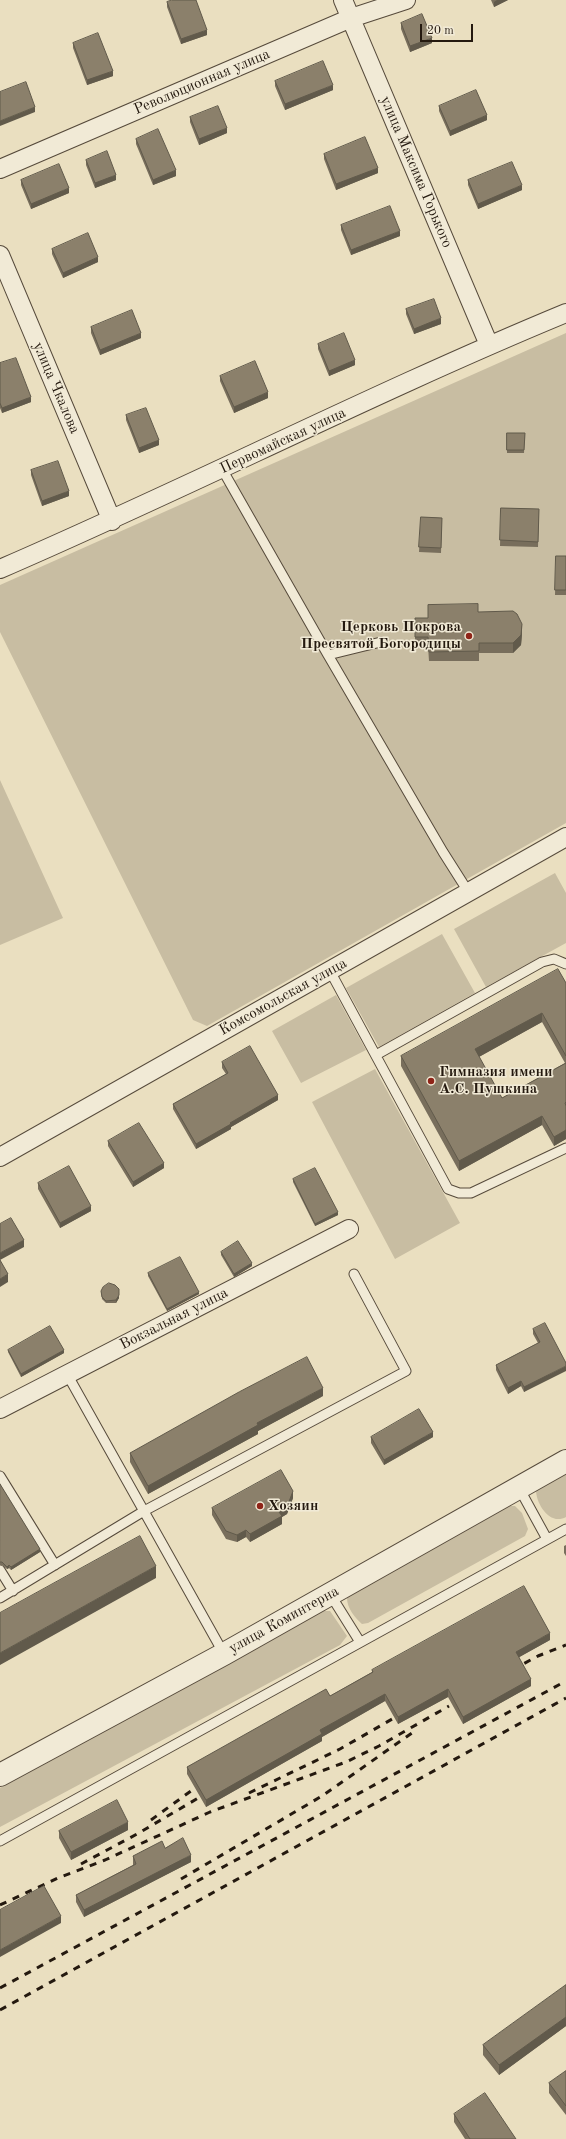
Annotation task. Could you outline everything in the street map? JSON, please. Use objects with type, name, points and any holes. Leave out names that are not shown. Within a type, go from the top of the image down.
[{"type":"street","name":"улица Максима Горького","points":[[343,0],[489,345]]},
{"type":"street","name":"Революционная улица","points":[[0,169],[351,18],[406,0]]},
{"type":"street","name":"улица Чкалова","points":[[0,255],[112,521]]},
{"type":"street","name":"Первомайская улица","points":[[0,569],[112,521],[489,345],[566,313]]},
{"type":"street","name":"Комсомольская улица","points":[[0,1157],[566,837]]},
{"type":"street","name":"Вокзальная улица","points":[[0,1409],[349,1229]]},
{"type":"street","name":"улица Коминтерна","points":[[0,1775],[224,1654],[566,1462]]},
{"type":"lane","points":[[222,469],[328,655],[469,893]]},
{"type":"lane","points":[[328,655],[381,642]]},
{"type":"lane","points":[[376,1056],[542,962],[554,959],[566,964]]},
{"type":"lane","points":[[330,971],[448,1189],[459,1193],[471,1194],[566,1148]]},
{"type":"lane","points":[[0,1598],[144,1511],[406,1371],[354,1274]]},
{"type":"lane","points":[[67,1374],[224,1654]]},
{"type":"lane","points":[[0,1476],[55,1565]]},
{"type":"lane","points":[[519,1488],[547,1539]]},
{"type":"lane","points":[[0,1841],[566,1529]]},
{"type":"lane","points":[[0,1570],[13,1591]]},
{"type":"lane","points":[[330,1594],[360,1642]]},
{"type":"shaded area","points":[[566,333],[566,823],[207,1026],[193,1020],[0,632],[0,585]]},
{"type":"shaded area","points":[[0,780],[63,918],[0,945]]},
{"type":"shaded area","points":[[555,873],[566,893],[566,943],[486,987],[454,929]]},
{"type":"shaded area","points":[[442,934],[475,993],[379,1047],[346,988]]},
{"type":"shaded area","points":[[336,995],[366,1050],[301,1083],[272,1031]]},
{"type":"shaded area","points":[[375,1069],[460,1223],[395,1259],[312,1102]]},
{"type":"shaded area","points":[[566,1470],[566,1517],[555,1519],[549,1516],[541,1507],[536,1490]]},
{"type":"shaded area","points":[[506,1506],[515,1506],[522,1513],[528,1529],[525,1536],[368,1623],[362,1624],[354,1616],[347,1602],[347,1598],[352,1593]]},
{"type":"shaded area","points":[[322,1611],[330,1611],[347,1636],[340,1645],[0,1827],[0,1788]]},
{"type":"building","points":[[172,0],[196,0],[207,30],[181,39],[167,2]]},
{"type":"building","points":[[422,14],[432,38],[410,46],[401,23]]},
{"type":"building","points":[[98,33],[113,71],[87,80],[73,43]]},
{"type":"building","points":[[323,61],[333,85],[285,104],[275,81]]},
{"type":"building","points":[[26,82],[35,107],[0,121],[0,92]]},
{"type":"building","points":[[476,90],[487,115],[450,131],[439,106]]},
{"type":"building","points":[[218,106],[227,128],[199,139],[190,117]]},
{"type":"building","points":[[158,129],[176,170],[153,180],[136,139]]},
{"type":"building","points":[[365,137],[378,168],[336,184],[324,154]]},
{"type":"building","points":[[107,151],[116,175],[95,183],[86,160]]},
{"type":"building","points":[[512,162],[522,185],[478,204],[468,180]]},
{"type":"building","points":[[59,164],[69,188],[31,204],[21,180]]},
{"type":"building","points":[[390,206],[400,231],[351,250],[341,225]]},
{"type":"building","points":[[88,233],[98,257],[63,273],[52,249]]},
{"type":"building","points":[[434,299],[441,318],[414,329],[406,309]]},
{"type":"building","points":[[132,310],[141,333],[100,350],[91,327]]},
{"type":"building","points":[[344,333],[355,360],[329,371],[318,344]]},
{"type":"building","points":[[16,358],[31,397],[2,408],[0,403],[0,363]]},
{"type":"building","points":[[255,361],[268,392],[234,407],[220,376]]},
{"type":"building","points":[[146,408],[159,440],[139,448],[126,415]]},
{"type":"building","points":[[507,433],[525,433],[524,450],[507,450]]},
{"type":"building","points":[[58,461],[69,491],[42,501],[31,470]]},
{"type":"building","points":[[501,508],[539,509],[538,542],[500,540]]},
{"type":"building","points":[[421,517],[442,518],[441,548],[419,547]]},
{"type":"building","points":[[556,556],[566,556],[566,590],[555,590]]},
{"type":"building","name":"Церковь Покрова Пресвятой Богородицы","points":[[478,604],[478,612],[513,611],[517,614],[522,624],[521,635],[513,643],[479,643],[479,651],[429,652],[428,637],[415,637],[415,618],[428,618],[428,605]]},
{"type":"building","points":[[558,969],[566,983],[566,1056],[542,1013],[475,1049],[502,1098],[566,1063],[566,1130],[554,1137],[542,1116],[459,1161],[401,1056]]},
{"type":"building","points":[[250,1046],[278,1095],[196,1144],[173,1104],[228,1073],[222,1062]]},
{"type":"building","points":[[139,1123],[164,1163],[133,1182],[108,1141]]},
{"type":"building","points":[[69,1166],[91,1206],[60,1223],[38,1183]]},
{"type":"building","points":[[315,1168],[338,1212],[315,1224],[293,1179]]},
{"type":"building","points":[[11,1218],[24,1240],[0,1253],[0,1224]]},
{"type":"building","points":[[238,1241],[252,1263],[234,1274],[221,1252]]},
{"type":"building","points":[[180,1257],[199,1292],[167,1309],[148,1273]]},
{"type":"building","points":[[0,1260],[8,1274],[0,1279]]},
{"type":"building","points":[[109,1283],[115,1285],[119,1289],[119,1295],[116,1300],[106,1301],[102,1297],[101,1291],[103,1287]]},
{"type":"building","points":[[545,1323],[566,1363],[566,1366],[524,1387],[521,1381],[508,1388],[496,1365],[540,1342],[533,1329]]},
{"type":"building","points":[[50,1326],[64,1350],[21,1374],[8,1350]]},
{"type":"building","points":[[307,1357],[323,1388],[257,1423],[258,1425],[148,1486],[130,1453],[239,1392]]},
{"type":"building","points":[[419,1409],[433,1432],[384,1460],[371,1437]]},
{"type":"building","name":"Хозяин","points":[[281,1470],[293,1491],[287,1507],[279,1512],[282,1516],[250,1534],[246,1530],[237,1535],[226,1531],[212,1508]]},
{"type":"building","points":[[0,1484],[40,1549],[11,1567],[9,1565],[7,1567],[0,1562]]},
{"type":"building","points":[[140,1536],[156,1566],[0,1653],[0,1613]]},
{"type":"building","points":[[524,1586],[550,1633],[516,1652],[531,1679],[463,1717],[448,1689],[398,1717],[385,1694],[320,1730],[322,1734],[206,1800],[187,1767],[326,1689],[330,1696],[373,1672],[372,1670]]},
{"type":"building","points":[[117,1800],[128,1822],[71,1852],[59,1831]]},
{"type":"building","points":[[183,1838],[191,1855],[84,1910],[76,1895],[136,1864],[133,1856],[162,1841],[165,1848]]},
{"type":"building","points":[[44,1886],[61,1916],[0,1950],[0,1910]]},
{"type":"building","points":[[566,1985],[566,2017],[499,2065],[483,2045]]},
{"type":"building","points":[[566,2071],[566,2106],[549,2083]]},
{"type":"building","points":[[485,2093],[516,2139],[470,2139],[454,2114]]},
{"type":"railway","points":[[512,1670],[538,1656],[566,1645]]},
{"type":"railway","points":[[0,1988],[566,1681]]},
{"type":"railway","points":[[0,2010],[566,1698]]},
{"type":"railway","points":[[0,1905],[58,1878],[105,1860],[210,1812],[346,1762],[379,1746],[449,1706]]},
{"type":"railway","points":[[249,1793],[340,1749],[394,1718]]},
{"type":"railway","points":[[181,1879],[322,1796],[412,1733]]},
{"type":"railway","points":[[151,1820],[195,1788]]},
{"type":"railway","points":[[81,1864],[137,1834],[200,1797]]},
{"type":"place","name":"Церковь Покрова Пресвятой Богородицы","points":[[469,636]]},
{"type":"place","name":"Гимназия имени А.С. Пушкина","points":[[431,1081]]},
{"type":"place","name":"Хозяин","points":[[260,1506]]}]
